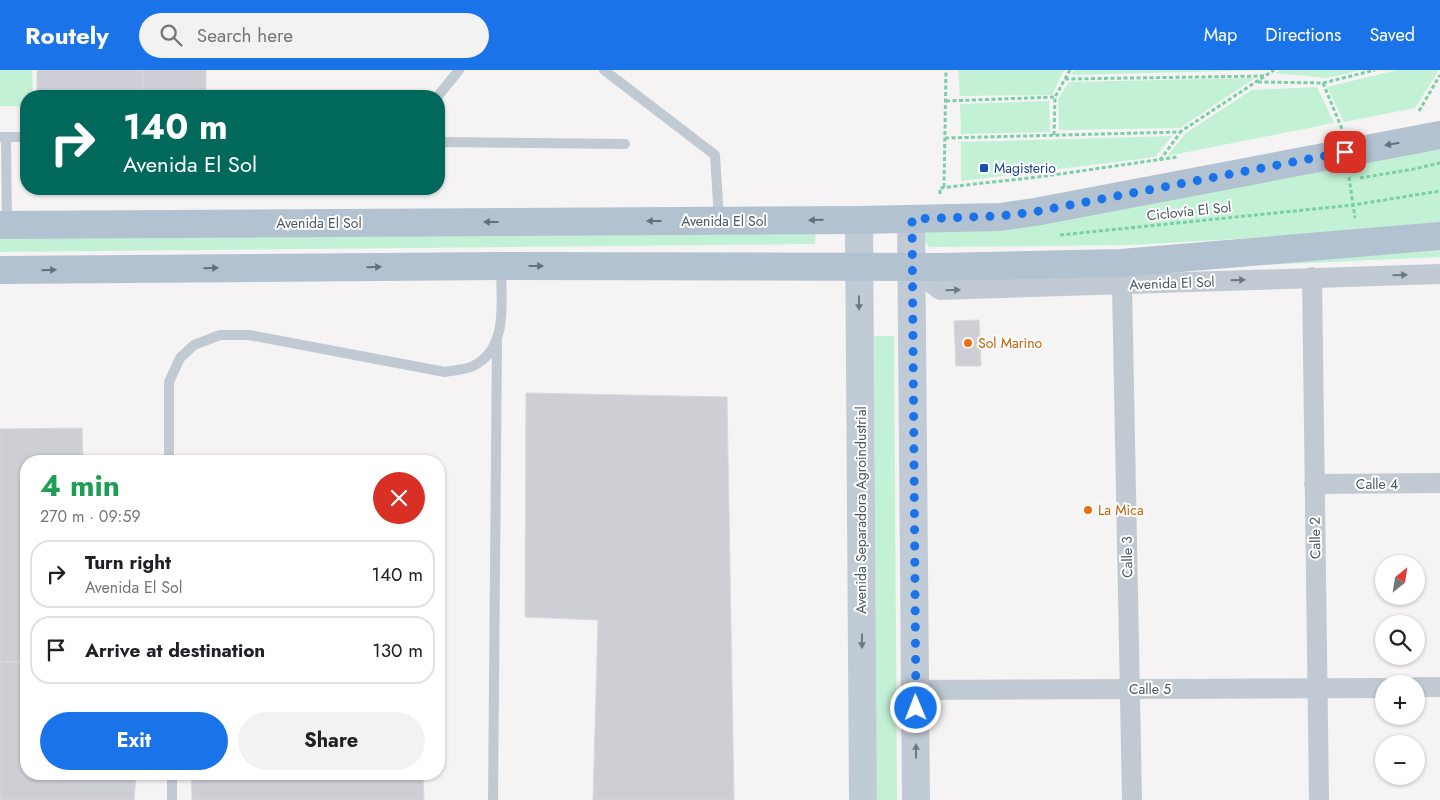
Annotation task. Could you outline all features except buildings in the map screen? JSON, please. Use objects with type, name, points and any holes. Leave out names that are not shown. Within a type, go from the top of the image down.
[{"type":"main road","name":"Avenida El Sol","points":[[4,225],[859,220],[1000,216],[1034,212],[1440,135]]},
{"type":"main road","name":"Avenida El Sol","points":[[0,270],[501,266],[912,268],[1121,263],[1440,236]]},
{"type":"street","points":[[912,219],[916,800]]},
{"type":"street","name":"Avenida Separadora Agroindustrial","points":[[859,220],[863,800]]},
{"type":"street","name":"Avenida El Sol","points":[[912,268],[940,290],[1440,274]]},
{"type":"street","name":"Calle 2","points":[[1312,277],[1319,800]]},
{"type":"street","name":"Calle 3","points":[[1122,285],[1132,800]]},
{"type":"street","name":"Calle 4","points":[[1314,484],[1440,483]]},
{"type":"street","points":[[1425,687],[1440,687]]},
{"type":"street","name":"Calle 5","points":[[915,690],[1375,688]]},
{"type":"lane","points":[[443,90],[459,70]]},
{"type":"lane","points":[[604,70],[715,155],[719,221]]},
{"type":"lane","points":[[4,225],[3,137],[20,137]]},
{"type":"lane","points":[[445,142],[625,144]]},
{"type":"lane","points":[[493,800],[497,340],[501,311],[501,266]]},
{"type":"lane","points":[[169,455],[169,382],[180,358],[194,345],[220,335],[249,335],[445,372],[474,366],[488,356],[497,340]]},
{"type":"lane","points":[[172,780],[172,800]]},
{"type":"path","points":[[944,187],[946,70]]},
{"type":"path","points":[[1054,135],[1055,97],[1070,70]]},
{"type":"path","points":[[1160,160],[1180,132],[1274,70]]},
{"type":"path","points":[[1256,82],[1323,83],[1376,70]]},
{"type":"path","points":[[1419,111],[1440,75]]},
{"type":"path","points":[[1065,78],[1265,76]]},
{"type":"path","points":[[1323,83],[1342,126],[1345,152]]},
{"type":"path","points":[[946,101],[1055,97]]},
{"type":"path","points":[[1410,113],[1426,110]]},
{"type":"path","points":[[1332,128],[1342,126]]},
{"type":"path","points":[[945,138],[1180,132]]},
{"type":"path","points":[[939,218],[940,188],[1046,176],[1180,157]]},
{"type":"path","points":[[1350,180],[1440,163]]},
{"type":"path","name":"Ciclovía El Sol","points":[[1058,235],[1353,205],[1440,191]]},
{"type":"green space","points":[[0,70],[32,70],[33,90],[20,90],[20,106],[0,106]]},
{"type":"green space","points":[[958,70],[1064,70],[1052,95],[960,96]]},
{"type":"green space","points":[[1074,70],[1267,70],[1071,75]]},
{"type":"green space","points":[[1281,70],[1362,70],[1326,78],[1275,73]]},
{"type":"green space","points":[[1397,70],[1439,70],[1415,108],[1344,122],[1327,87]]},
{"type":"green space","points":[[1255,78],[1180,128],[1059,130],[1058,99],[1069,82]]},
{"type":"green space","points":[[1317,87],[1334,123],[1167,156],[1186,133],[1252,90]]},
{"type":"green space","points":[[1049,101],[1050,132],[961,134],[960,104]]},
{"type":"green space","points":[[1172,136],[1155,157],[961,181],[961,142]]},
{"type":"green space","points":[[1440,149],[1440,222],[1301,235],[1132,245],[930,247],[925,239],[925,233],[929,231]]},
{"type":"green space","points":[[816,227],[815,244],[0,252],[0,236]]},
{"type":"green space","points":[[1440,243],[1440,257],[1094,273]]},
{"type":"green space","points":[[874,336],[894,336],[897,800],[877,800]]},
{"type":"place","name":"Magisterio","points":[[984,168]]},
{"type":"place","name":"Sol Marino","points":[[968,343]]},
{"type":"place","name":"La Mica","points":[[1088,510]]},
{"type":"route","points":[[916,708],[912,219],[1000,216],[1034,212],[1345,152]]}]
